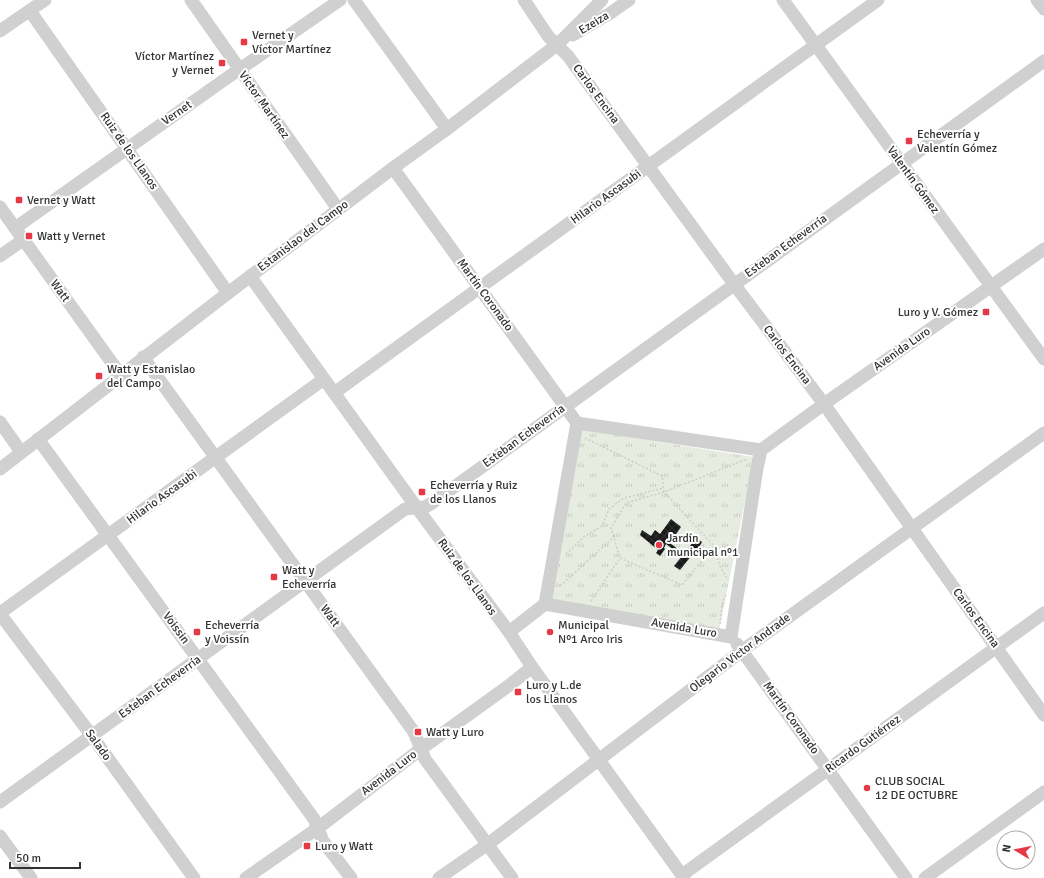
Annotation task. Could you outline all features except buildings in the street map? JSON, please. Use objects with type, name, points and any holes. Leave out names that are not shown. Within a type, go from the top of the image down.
[{"type":"street","points":[[0,31],[45,0]]},
{"type":"street","name":"Víctor Martínez","points":[[191,0],[338,209]]},
{"type":"street","name":"Vernet","points":[[15,228],[239,69],[340,0]]},
{"type":"street","points":[[354,0],[447,129]]},
{"type":"street","name":"Carlos Encina","points":[[524,0],[548,36],[558,44],[568,56],[734,284],[824,404],[1044,715]]},
{"type":"street","name":"Estanislao del Campo","points":[[0,469],[120,374],[558,44],[602,0]]},
{"type":"street","name":"Ezeiza","points":[[558,44],[598,21],[630,0]]},
{"type":"street","name":"Valentín Gómez","points":[[783,0],[1044,359]]},
{"type":"street","name":"Hilario Ascasubi","points":[[334,393],[878,0]]},
{"type":"street","points":[[1038,0],[1044,9]]},
{"type":"street","name":"Ruiz de los Llanos","points":[[30,11],[228,293]]},
{"type":"street","name":"Esteban Echeverría","points":[[0,802],[405,509],[417,508],[432,503],[1044,61]]},
{"type":"street","name":"Martín Coronado","points":[[393,168],[577,423]]},
{"type":"street","name":"Watt","points":[[0,207],[120,374]]},
{"type":"street","points":[[0,256],[23,240]]},
{"type":"street","name":"Avenida Luro","points":[[545,604],[731,637],[757,468],[757,454],[824,404],[1044,249]]},
{"type":"street","name":"Ruiz de los Llanos","points":[[250,276],[683,876]]},
{"type":"street","name":"Watt","points":[[143,357],[414,732],[425,759],[512,878]]},
{"type":"street","name":"Hilario Ascasubi","points":[[0,613],[324,380]]},
{"type":"street","points":[[0,422],[21,452]]},
{"type":"street","points":[[508,632],[545,604],[577,423],[757,454]]},
{"type":"street","name":"Olegario Victor Andrade","points":[[439,878],[488,844],[743,650],[1044,432]]},
{"type":"street","name":"Voissin","points":[[38,439],[314,819],[323,841],[351,878]]},
{"type":"street","name":"Salado","points":[[0,613],[92,736],[194,878]]},
{"type":"street","name":"Ricardo Gutiérrez","points":[[683,876],[1044,613]]},
{"type":"street","name":"Martín Coronado","points":[[731,637],[743,650],[906,878]]},
{"type":"street","name":"Avenida Luro","points":[[246,878],[318,828],[421,749],[532,667]]},
{"type":"street","points":[[925,878],[1044,792]]},
{"type":"street","points":[[0,836],[31,878]]},
{"type":"path","points":[[585,438],[662,476],[664,492],[714,546],[720,566],[729,582],[730,574]]},
{"type":"path","points":[[620,558],[611,528],[626,503],[664,492],[757,454]]},
{"type":"path","points":[[562,557],[585,536],[602,526],[609,509],[624,498],[663,488]]},
{"type":"path","points":[[558,588],[614,537]]},
{"type":"path","points":[[620,558],[682,585],[714,546]]},
{"type":"path","points":[[590,602],[620,558]]},
{"type":"path","points":[[726,576],[727,582]]},
{"type":"path","points":[[726,593],[722,606],[720,625],[728,589]]},
{"type":"green space","points":[[578,429],[754,457],[719,631],[550,602]]},
{"type":"place","name":"Vernet y Víctor Martínez","points":[[244,42]]},
{"type":"place","name":"Víctor Martínez y Vernet","points":[[222,63]]},
{"type":"place","name":"Echeverría y Valentín Gómez","points":[[909,141]]},
{"type":"place","name":"Vernet y Watt","points":[[19,200]]},
{"type":"place","name":"Watt y Vernet","points":[[29,236]]},
{"type":"place","name":"Luro y V. Gómez","points":[[986,312]]},
{"type":"place","name":"Watt y Estanislao del Campo","points":[[99,376]]},
{"type":"place","name":"Echeverría y Ruiz de los Llanos","points":[[422,492]]},
{"type":"place","name":"Jardín municipal nº1","points":[[659,545]]},
{"type":"place","name":"Watt y Echeverría","points":[[274,577]]},
{"type":"place","name":"Echeverría y Voissín","points":[[197,632]]},
{"type":"place","name":"Municipal Nº1 Arco Iris","points":[[550,632]]},
{"type":"place","name":"Luro y L.de los Llanos","points":[[518,692]]},
{"type":"place","name":"Watt y Luro","points":[[418,732]]},
{"type":"place","name":"CLUB SOCIAL 12 DE OCTUBRE","points":[[867,788]]},
{"type":"place","name":"Luro y Watt","points":[[307,846]]}]
